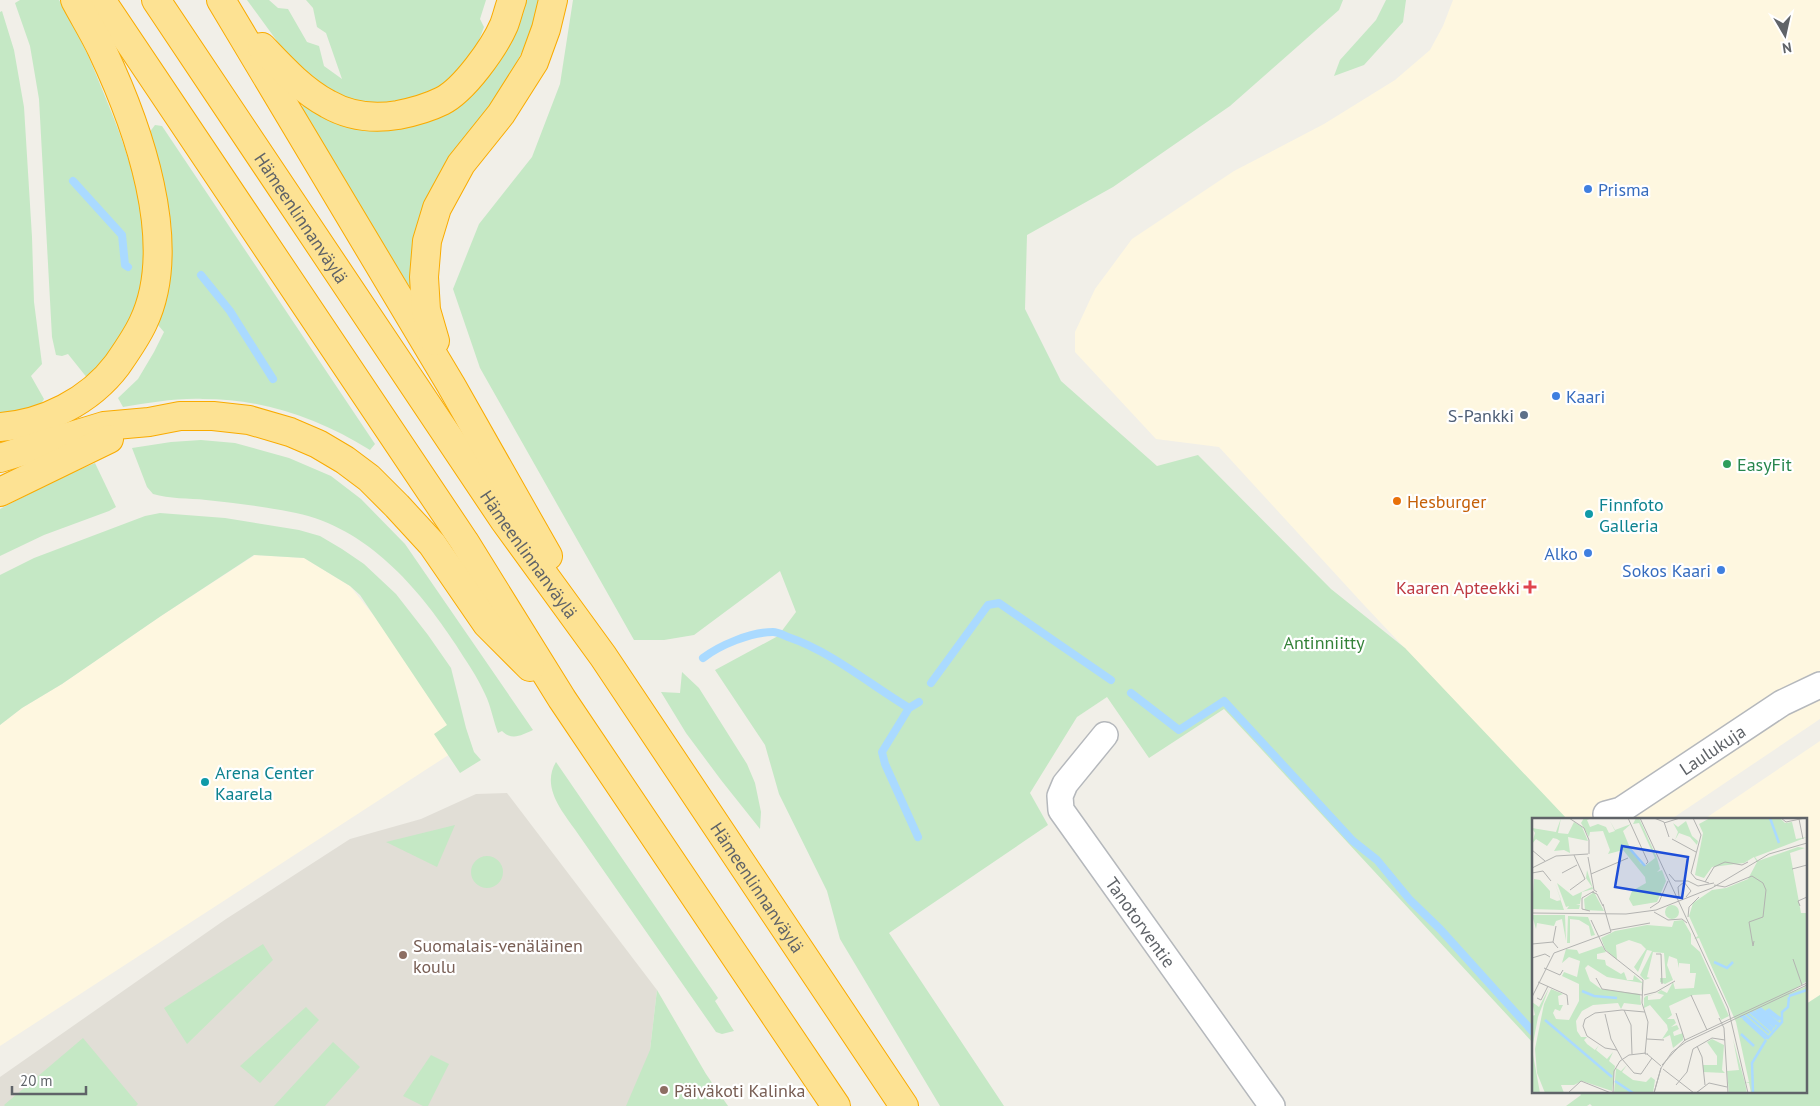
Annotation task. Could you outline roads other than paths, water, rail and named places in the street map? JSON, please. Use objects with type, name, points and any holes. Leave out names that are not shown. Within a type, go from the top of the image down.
[{"type":"highway","points":[[0,427],[16,426],[64,409],[107,379],[143,322],[152,293],[157,265],[156,225],[149,176],[127,110],[102,50],[75,0]]},
{"type":"highway","points":[[101,0],[464,541],[562,699],[836,1106]]},
{"type":"highway","name":"Hämeenlinnanväylä","points":[[156,0],[504,520],[603,656],[904,1106]]},
{"type":"highway","points":[[224,6],[290,76],[313,95],[330,105],[352,114],[384,117],[415,112],[443,100],[464,82],[485,58],[504,26],[512,0]]},
{"type":"highway","points":[[451,385],[426,310],[424,277],[427,241],[437,208],[461,164],[501,114],[534,62],[546,29],[553,0]]},
{"type":"highway","points":[[224,6],[451,385],[524,511],[603,656]]},
{"type":"highway","points":[[0,458],[104,426],[149,422],[180,416],[213,416],[249,420],[290,432],[318,444],[345,460],[369,478],[398,506],[432,544],[487,624],[562,699]]},
{"type":"highway","points":[[0,492],[106,440],[149,422]]},
{"type":"street","name":"Laulukuja","points":[[1606,814],[1622,810],[1782,704],[1820,685]]},
{"type":"street","name":"Tanotorventie","points":[[1105,735],[1065,784],[1060,796],[1061,810],[1272,1106]]},
{"type":"waterway","points":[[73,181],[122,235],[125,265],[128,267]]},
{"type":"waterway","points":[[201,275],[230,311],[273,379]]},
{"type":"waterway","points":[[931,683],[988,605],[999,603],[1111,680]]},
{"type":"waterway","points":[[703,658],[727,644],[746,637],[755,634],[777,632],[820,651],[909,708]]},
{"type":"waterway","points":[[1131,693],[1179,730],[1224,701],[1353,841],[1377,860],[1410,900],[1440,929],[1532,1031]]},
{"type":"waterway","points":[[918,837],[885,764],[882,752],[909,708],[919,702]]},
{"type":"place","name":"Prisma","points":[[1588,189]]},
{"type":"place","name":"Kaari","points":[[1556,396]]},
{"type":"place","name":"S-Pankki","points":[[1524,415]]},
{"type":"place","name":"EasyFit","points":[[1727,464]]},
{"type":"place","name":"Hesburger","points":[[1397,501]]},
{"type":"place","name":"Finnfoto Galleria","points":[[1589,514]]},
{"type":"place","name":"Alko","points":[[1588,553]]},
{"type":"place","name":"Sokos Kaari","points":[[1721,570]]},
{"type":"place","name":"Kaaren Apteekki","points":[[1530,587]]},
{"type":"place","name":"Arena Center Kaarela","points":[[205,782]]},
{"type":"place","name":"Suomalais-venäläinen koulu","points":[[403,955]]},
{"type":"place","name":"Päiväkoti Kalinka","points":[[664,1090]]},
{"type":"park label","name":"Antinniitty","points":[[1324,642]]}]
